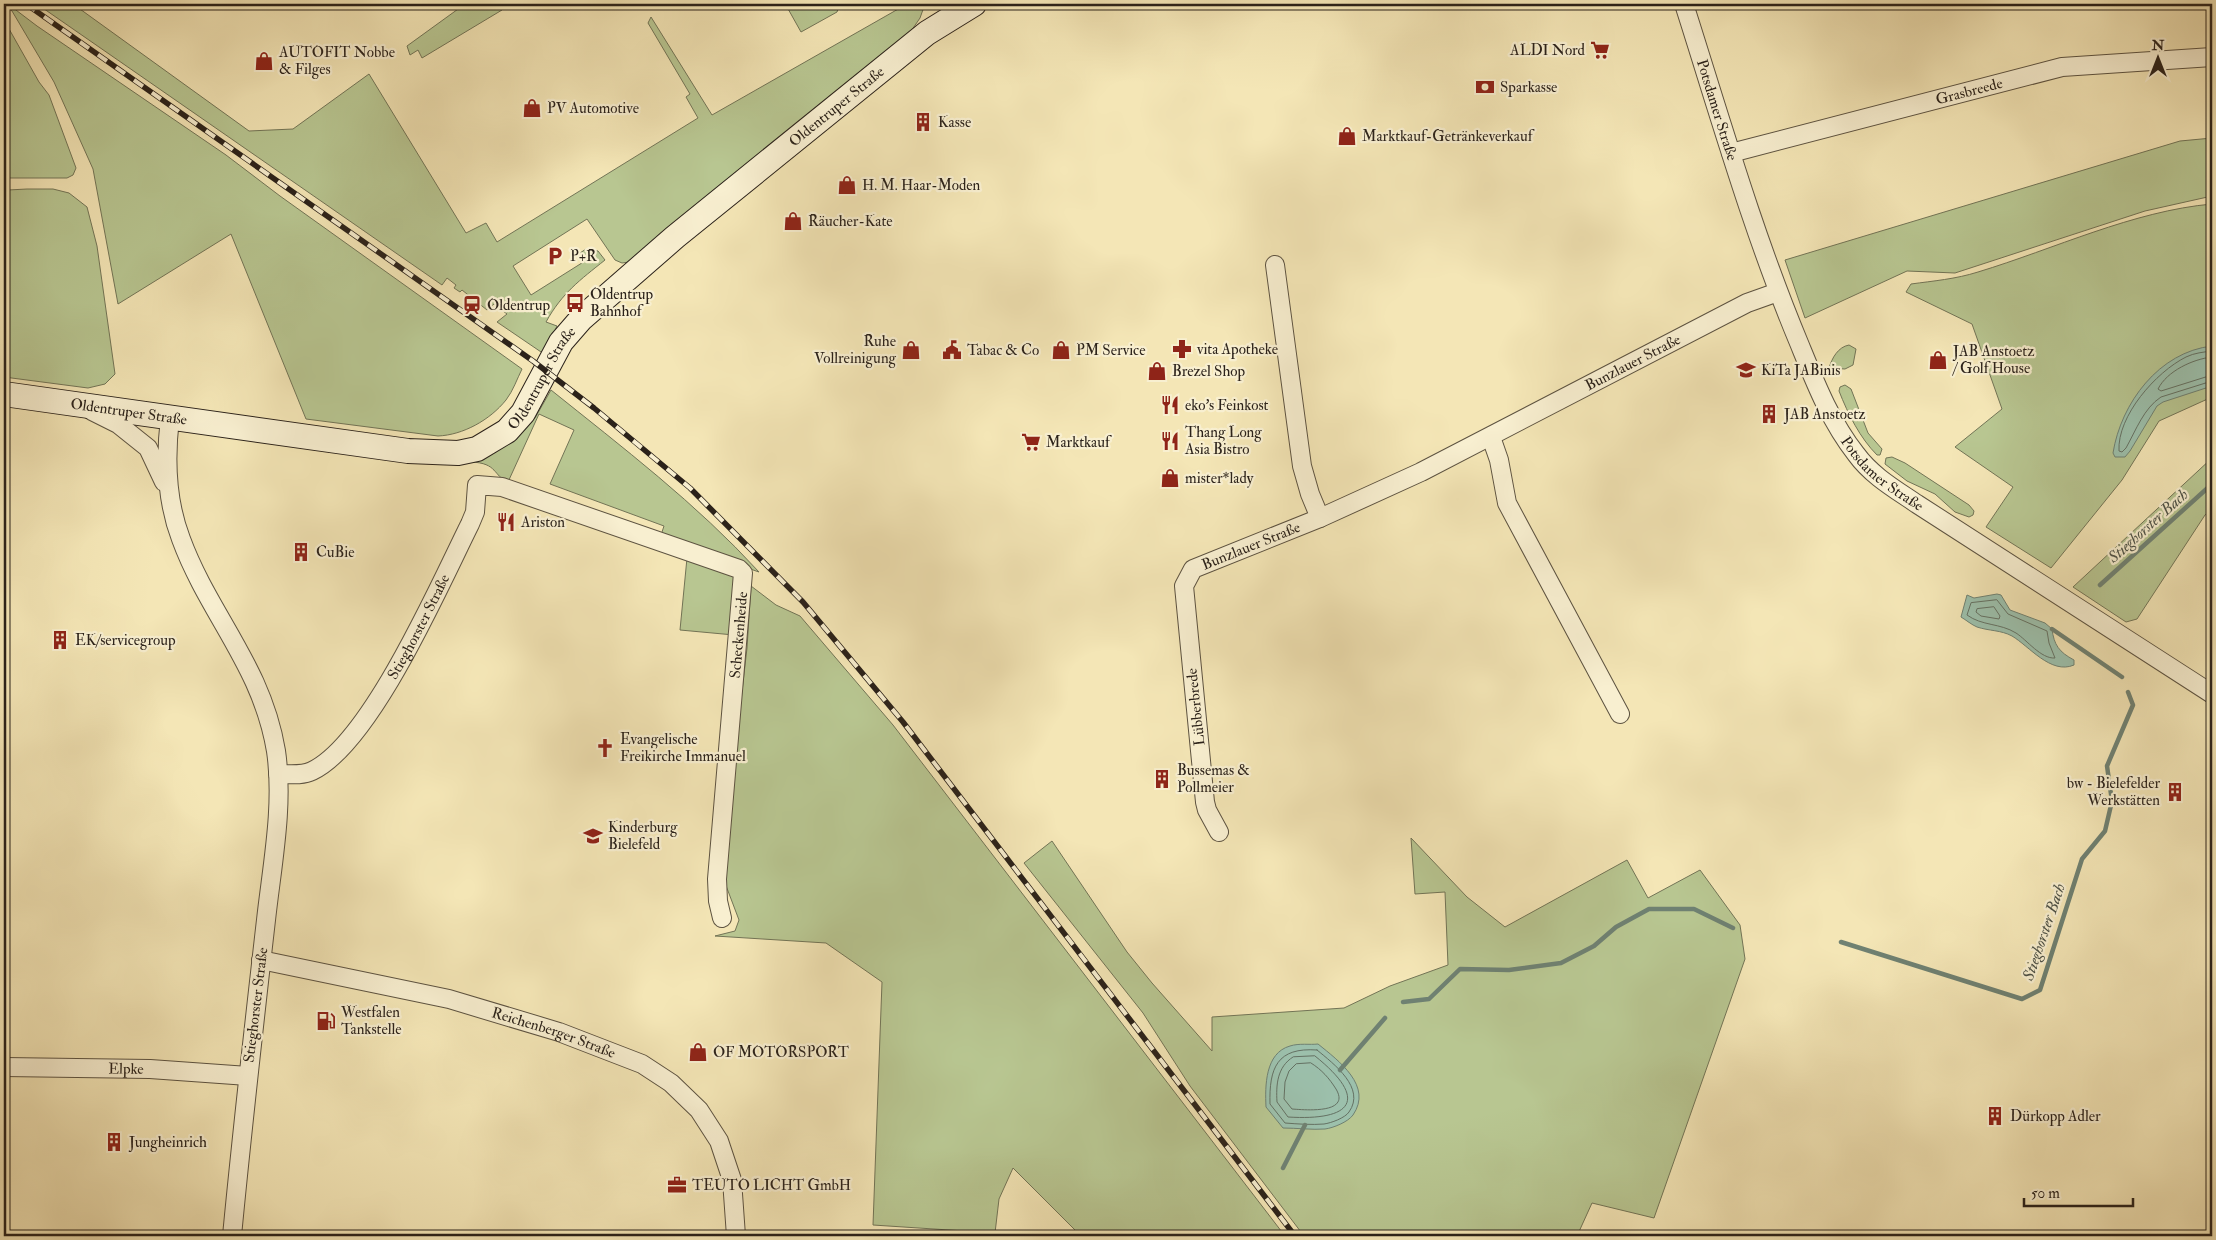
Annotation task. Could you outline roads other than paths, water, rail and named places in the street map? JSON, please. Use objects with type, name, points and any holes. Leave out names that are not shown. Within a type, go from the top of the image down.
[{"type":"street","name":"Potsdamer Straße","points":[[1684,4],[1731,153],[1778,292],[1833,418],[1852,449],[1872,472],[1968,538],[2212,694]]},
{"type":"street","name":"Oldentruper Straße","points":[[4,394],[427,453],[458,453],[478,449],[507,431],[523,413],[558,348],[581,319],[624,279],[779,152],[963,6]]},
{"type":"street","name":"Grasbreede","points":[[1731,153],[2062,67],[2212,58]]},
{"type":"street","name":"Bunzlauer Straße","points":[[1275,265],[1302,466],[1305,480],[1320,518]]},
{"type":"street","name":"Bunzlauer Straße","points":[[1186,579],[1194,569],[1204,564],[1320,518],[1491,438],[1726,314],[1778,292]]},
{"type":"street","name":"Stieghorster Straße","points":[[80,406],[118,424],[148,448],[169,493]]},
{"type":"street","name":"Stieghorster Straße","points":[[170,418],[166,457],[169,493],[174,518],[186,552],[242,652],[261,694],[272,734],[278,774],[277,806],[262,960],[232,1236]]},
{"type":"street","points":[[1491,438],[1497,452],[1507,503],[1620,714]]},
{"type":"street","name":"Stieghorster Straße","points":[[278,774],[311,772],[342,746],[368,714],[406,651],[470,524],[474,512],[477,485]]},
{"type":"street","name":"Scheckenheide","points":[[477,485],[502,487],[739,569],[743,573],[717,879],[718,900],[722,918]]},
{"type":"street","name":"Lübberbrede","points":[[1186,579],[1185,592],[1205,802],[1207,810],[1219,832]]},
{"type":"street","name":"Reichenberger Straße","points":[[262,960],[449,999],[559,1032],[642,1064],[671,1083],[699,1110],[718,1141],[732,1180],[736,1236]]},
{"type":"street","name":"Elpke","points":[[4,1067],[150,1068],[248,1076]]},
{"type":"water","points":[[2212,346],[2212,386],[2163,402],[2157,406],[2130,451],[2125,457],[2115,457],[2113,453],[2117,434],[2124,416],[2146,383],[2159,369],[2175,358],[2193,350]]},
{"type":"water","points":[[1967,595],[1974,598],[2001,595],[2010,610],[2045,623],[2052,629],[2058,648],[2074,660],[2074,665],[2065,667],[2049,663],[2012,636],[1977,627],[1961,617]]},
{"type":"water","points":[[1318,1044],[1344,1066],[1351,1075],[1359,1094],[1358,1104],[1351,1118],[1332,1127],[1325,1129],[1283,1128],[1266,1107],[1268,1071],[1271,1063],[1282,1050],[1290,1046]]},
{"type":"waterway","name":"Stieghorster Bach","points":[[2100,585],[2212,484]]},
{"type":"waterway","name":"Stieghorster Bach","points":[[2052,629],[2122,677]]},
{"type":"waterway","name":"Stieghorster Bach","points":[[1841,942],[2022,999],[2040,990],[2082,859],[2105,831],[2112,801],[2107,766],[2133,705],[2128,692]]},
{"type":"waterway","points":[[1403,1002],[1429,999],[1460,969],[1509,970],[1561,963],[1594,946],[1616,927],[1649,909],[1694,909],[1733,928]]},
{"type":"waterway","points":[[1340,1070],[1385,1018]]},
{"type":"waterway","points":[[1283,1168],[1305,1125]]},
{"type":"railway","points":[[26,4],[533,361],[594,408],[690,488],[803,602],[903,722],[1295,1236]]},
{"type":"place","name":"ALDI Nord","points":[[1600,50]]},
{"type":"place","name":"AUTOFIT Nobbe & Filges","points":[[264,61]]},
{"type":"place","name":"Sparkasse","points":[[1485,87]]},
{"type":"place","name":"PV Automotive","points":[[532,108]]},
{"type":"place","name":"Kasse","points":[[923,122]]},
{"type":"place","name":"Marktkauf-Getränkeverkauf","points":[[1347,136]]},
{"type":"place","name":"H. M. Haar-Moden","points":[[847,185]]},
{"type":"place","name":"Räucher-Kate","points":[[793,221]]},
{"type":"place","name":"P+R","points":[[555,256]]},
{"type":"place","name":"Oldentrup Bahnhof","points":[[575,303]]},
{"type":"place","name":"Oldentrup","points":[[472,305]]},
{"type":"place","name":"vita Apotheke","points":[[1182,349]]},
{"type":"place","name":"Ruhe Vollreinigung","points":[[911,350]]},
{"type":"place","name":"Tabac & Co","points":[[952,350]]},
{"type":"place","name":"PM Service","points":[[1061,350]]},
{"type":"place","name":"JAB Anstoetz / Golf House","points":[[1938,360]]},
{"type":"place","name":"KiTa JABinis","points":[[1746,370]]},
{"type":"place","name":"Brezel Shop","points":[[1157,371]]},
{"type":"place","name":"eko's Feinkost","points":[[1170,405]]},
{"type":"place","name":"JAB Anstoetz","points":[[1769,414]]},
{"type":"place","name":"Thang Long Asia Bistro","points":[[1170,441]]},
{"type":"place","name":"Marktkauf","points":[[1031,442]]},
{"type":"place","name":"mister*lady","points":[[1170,478]]},
{"type":"place","name":"Ariston","points":[[506,522]]},
{"type":"place","name":"CuBie","points":[[301,552]]},
{"type":"place","name":"EK/servicegroup","points":[[60,640]]},
{"type":"place","name":"Evangelische Freikirche Immanuel","points":[[605,748]]},
{"type":"place","name":"Bussemas & Pollmeier","points":[[1162,779]]},
{"type":"place","name":"bw - Bielefelder Werkstätten","points":[[2175,792]]},
{"type":"place","name":"Kinderburg Bielefeld","points":[[593,836]]},
{"type":"place","name":"Westfalen Tankstelle","points":[[326,1021]]},
{"type":"place","name":"OF MOTORSPORT","points":[[698,1052]]},
{"type":"place","name":"Dürkopp Adler","points":[[1995,1116]]},
{"type":"place","name":"Jungheinrich","points":[[114,1142]]},
{"type":"place","name":"TEUTO LICHT GmbH","points":[[677,1185]]}]
